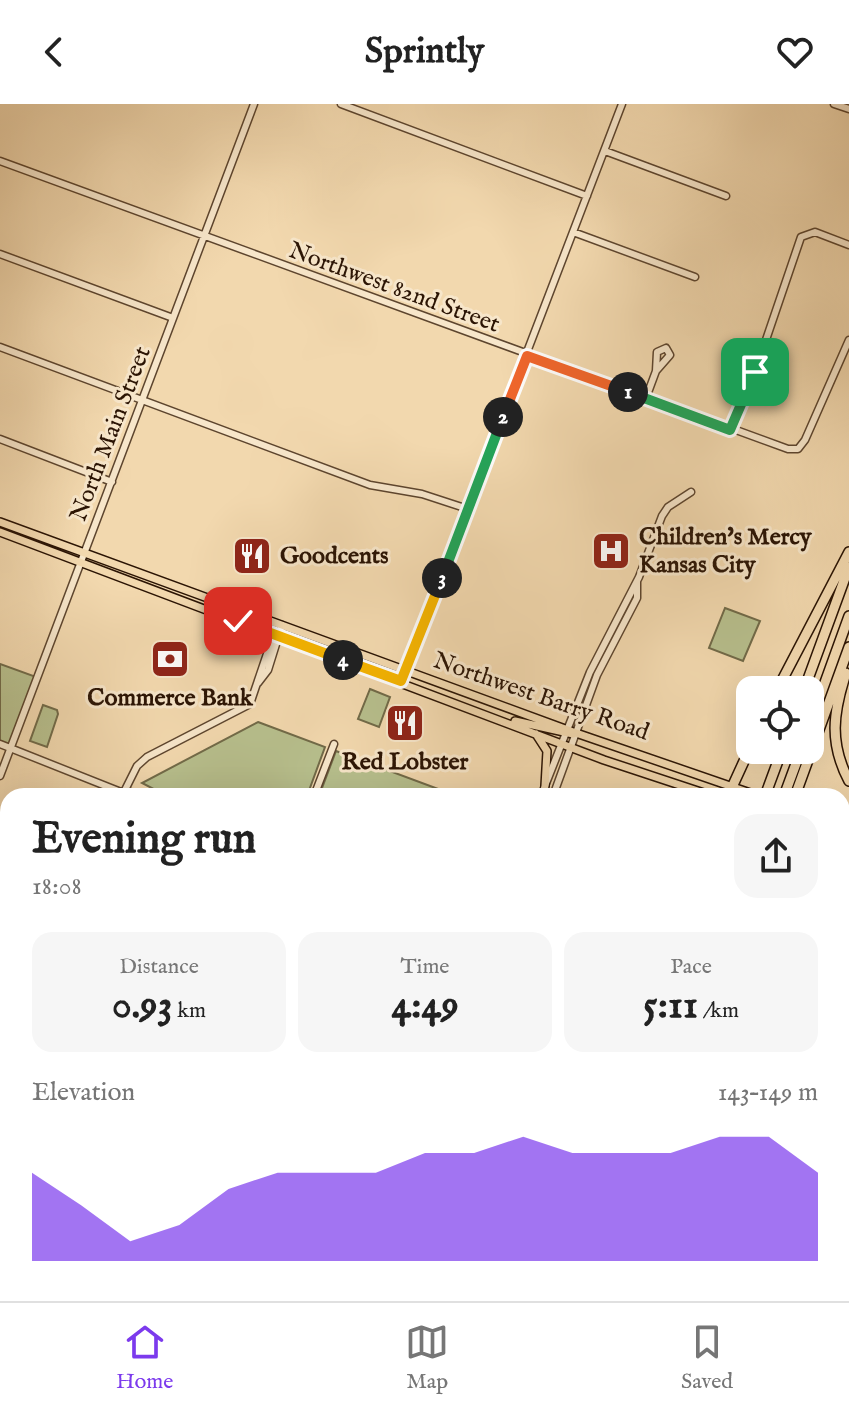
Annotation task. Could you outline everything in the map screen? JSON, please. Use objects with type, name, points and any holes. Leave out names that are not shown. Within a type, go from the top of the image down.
[{"type":"highway","points":[[784,676],[849,552]]},
{"type":"highway","points":[[809,676],[849,567]]},
{"type":"highway","points":[[824,685],[849,616]]},
{"type":"highway","points":[[798,788],[849,647]]},
{"type":"highway","points":[[849,664],[835,707],[833,729],[836,749],[849,781]]},
{"type":"highway","points":[[731,788],[743,764]]},
{"type":"highway","points":[[768,788],[777,764]]},
{"type":"highway","points":[[787,788],[796,764]]},
{"type":"main road","name":"Northwest Barry Road","points":[[0,522],[405,671],[692,788]]},
{"type":"main road","name":"Northwest Barry Road","points":[[0,532],[535,732],[569,737],[721,788]]},
{"type":"main road","points":[[505,721],[518,721],[569,737]]},
{"type":"main road","points":[[535,732],[547,751],[545,786]]},
{"type":"street","name":"North Main Street","points":[[0,776],[254,104]]},
{"type":"street","points":[[341,104],[587,196]]},
{"type":"street","points":[[401,681],[622,104]]},
{"type":"street","points":[[834,104],[849,109]]},
{"type":"street","points":[[605,151],[726,196]]},
{"type":"street","name":"Northwest 82nd Street","points":[[0,161],[788,449],[798,449],[805,440],[849,340]]},
{"type":"street","points":[[573,232],[695,277]]},
{"type":"street","points":[[730,430],[755,372],[798,244],[809,232],[849,245]]},
{"type":"street","points":[[0,254],[173,318]]},
{"type":"street","points":[[0,347],[370,485],[422,494],[468,509]]},
{"type":"street","points":[[646,398],[656,371]]},
{"type":"street","points":[[0,439],[112,482]]},
{"type":"street","points":[[545,786],[637,598],[637,581],[662,516],[668,507],[691,492]]},
{"type":"street","points":[[128,788],[137,766],[147,757],[246,708],[271,642],[282,625]]},
{"type":"street","points":[[555,788],[569,737]]},
{"type":"street","points":[[0,744],[111,788]]},
{"type":"street","points":[[317,788],[334,744]]},
{"type":"green space","points":[[725,608],[760,621],[743,661],[709,648]]},
{"type":"green space","points":[[0,664],[39,678],[11,748],[0,744]]},
{"type":"green space","points":[[370,689],[390,697],[379,727],[358,719]]},
{"type":"green space","points":[[43,705],[57,710],[58,714],[47,747],[30,741]]},
{"type":"green space","points":[[258,722],[325,747],[310,788],[152,788],[142,783]]},
{"type":"green space","points":[[336,751],[435,788],[322,788]]},
{"type":"place","name":"Children's Mercy Kansas City","points":[[611,551]]},
{"type":"place","name":"Goodcents","points":[[252,556]]},
{"type":"place","name":"Commerce Bank","points":[[170,659]]},
{"type":"place","name":"Red Lobster","points":[[405,723]]},
{"type":"route","points":[[238,621],[401,681],[527,356],[730,430],[740,415],[755,372]]}]
